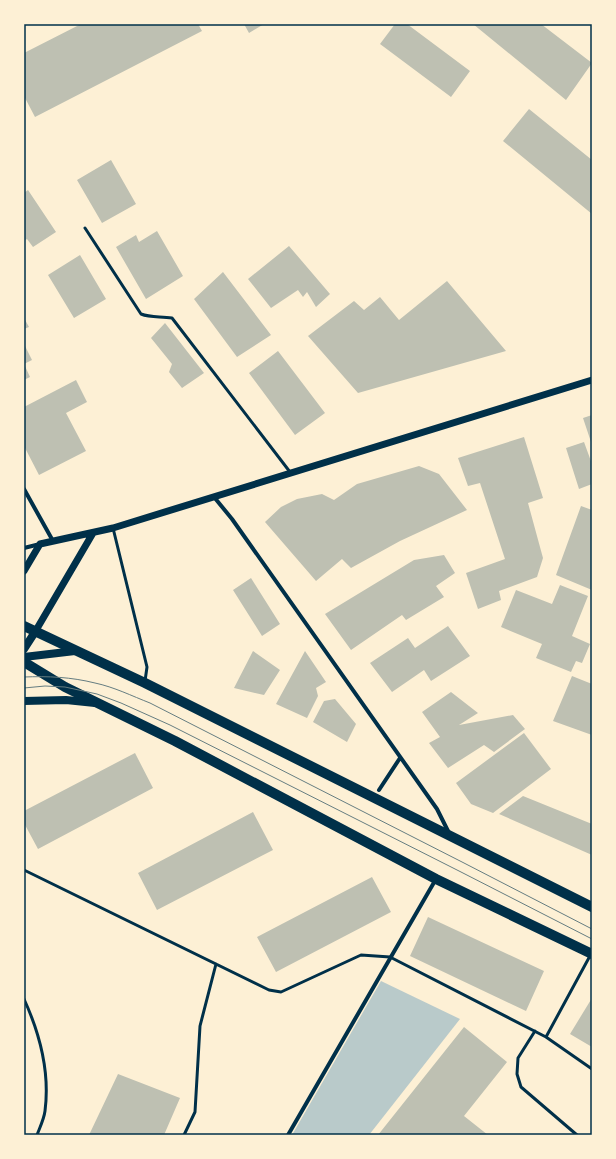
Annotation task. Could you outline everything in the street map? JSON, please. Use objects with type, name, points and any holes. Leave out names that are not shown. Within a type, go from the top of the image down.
[{"type":"main road","points":[[24,626],[145,683],[592,907]]},
{"type":"main road","points":[[24,648],[35,632]]},
{"type":"main road","points":[[24,657],[38,654],[76,651]]},
{"type":"main road","points":[[24,662],[65,687],[101,704],[436,879],[592,954]]},
{"type":"main road","points":[[24,701],[66,700],[101,704]]},
{"type":"street","points":[[24,548],[93,534],[214,498],[592,380]]},
{"type":"street","points":[[24,488],[53,542]]},
{"type":"street","points":[[214,498],[236,525],[437,809],[451,837]]},
{"type":"street","points":[[35,632],[93,534]]},
{"type":"street","points":[[24,571],[40,544]]},
{"type":"street","points":[[379,790],[400,758]]},
{"type":"street","points":[[288,1135],[390,956],[436,879]]},
{"type":"lane","points":[[85,228],[141,314],[150,317],[172,318],[291,474]]},
{"type":"lane","points":[[112,528],[147,667],[145,683]]},
{"type":"lane","points":[[24,870],[269,990],[281,992],[361,955],[390,956],[546,1037],[592,1069]]},
{"type":"lane","points":[[546,1037],[592,954]]},
{"type":"lane","points":[[184,1135],[195,1112],[200,1026],[216,964]]},
{"type":"lane","points":[[24,999],[31,1014],[42,1047],[47,1079],[45,1112],[37,1135]]},
{"type":"lane","points":[[535,1031],[518,1058],[517,1074],[521,1087],[577,1135]]},
{"type":"shaded area","points":[[381,981],[460,1019],[369,1135],[292,1135]]},
{"type":"building","points":[[81,24],[198,24],[202,31],[35,117],[24,96],[24,53]]},
{"type":"building","points":[[244,24],[264,24],[249,33]]},
{"type":"building","points":[[395,24],[407,24],[470,71],[451,97],[380,44]]},
{"type":"building","points":[[473,24],[541,24],[592,63],[566,100]]},
{"type":"building","points":[[529,109],[592,160],[592,214],[503,141]]},
{"type":"building","points":[[111,160],[136,204],[102,223],[77,180]]},
{"type":"building","points":[[28,190],[56,232],[33,247],[27,239],[24,241],[24,193]]},
{"type":"building","points":[[157,231],[183,276],[146,299],[116,247],[136,235],[139,242]]},
{"type":"building","points":[[289,246],[330,294],[316,307],[307,292],[303,297],[298,290],[271,308],[248,279]]},
{"type":"building","points":[[80,255],[106,299],[74,318],[48,275]]},
{"type":"building","points":[[223,272],[271,335],[237,357],[194,299]]},
{"type":"building","points":[[447,281],[506,351],[358,393],[308,336],[354,301],[364,310],[380,297],[399,320]]},
{"type":"building","points":[[24,318],[29,327],[24,329]]},
{"type":"building","points":[[165,323],[204,373],[182,388],[169,372],[172,364],[151,338]]},
{"type":"building","points":[[24,344],[32,360],[24,364]]},
{"type":"building","points":[[278,351],[325,413],[295,435],[249,373]]},
{"type":"building","points":[[24,364],[30,377],[24,380]]},
{"type":"building","points":[[76,380],[87,402],[66,413],[86,451],[39,475],[24,446],[24,407]]},
{"type":"building","points":[[592,415],[592,445],[583,418]]},
{"type":"building","points":[[524,437],[543,498],[528,503],[543,558],[537,577],[499,591],[501,600],[478,609],[466,573],[505,559],[480,483],[468,486],[458,458]]},
{"type":"building","points":[[584,442],[592,464],[592,484],[579,489],[566,448]]},
{"type":"building","points":[[419,466],[439,474],[467,510],[400,541],[351,568],[342,559],[316,581],[265,522],[281,507],[297,499],[322,494],[334,500],[357,484]]},
{"type":"building","points":[[581,506],[592,510],[592,590],[556,575]]},
{"type":"building","points":[[444,555],[455,573],[436,586],[444,597],[406,620],[402,615],[351,650],[325,614],[414,560]]},
{"type":"building","points":[[251,578],[280,624],[262,636],[233,590]]},
{"type":"building","points":[[560,585],[588,596],[572,636],[590,644],[582,663],[576,661],[571,672],[536,658],[542,644],[501,627],[516,590],[552,604]]},
{"type":"building","points":[[448,626],[470,656],[431,681],[424,670],[392,692],[370,663],[408,638],[415,648]]},
{"type":"building","points":[[253,651],[280,670],[264,695],[234,688]]},
{"type":"building","points":[[305,651],[326,682],[316,688],[318,696],[307,718],[276,704]]},
{"type":"building","points":[[572,676],[592,684],[592,735],[553,721]]},
{"type":"building","points":[[451,692],[478,713],[459,725],[513,715],[525,729],[494,752],[484,745],[448,768],[429,743],[440,737],[422,712]]},
{"type":"building","points":[[335,699],[356,724],[347,742],[313,722],[324,701]]},
{"type":"building","points":[[524,733],[551,769],[493,813],[471,804],[456,783]]},
{"type":"building","points":[[135,753],[153,788],[38,849],[24,823],[24,811]]},
{"type":"building","points":[[523,796],[592,824],[592,855],[499,814]]},
{"type":"building","points":[[253,812],[273,850],[157,910],[138,873]]},
{"type":"building","points":[[372,877],[391,912],[276,972],[257,937]]},
{"type":"building","points":[[428,917],[544,971],[526,1011],[410,956]]},
{"type":"building","points":[[592,998],[592,1047],[570,1034]]},
{"type":"building","points":[[464,1027],[507,1062],[464,1116],[488,1135],[378,1135]]},
{"type":"building","points":[[118,1074],[180,1098],[164,1135],[89,1135]]},
{"type":"tram line","points":[[24,677],[60,677],[77,679],[109,687],[150,703],[592,929]]},
{"type":"tram line","points":[[24,688],[45,686],[65,687],[97,694],[121,703],[170,725],[592,939]]}]
